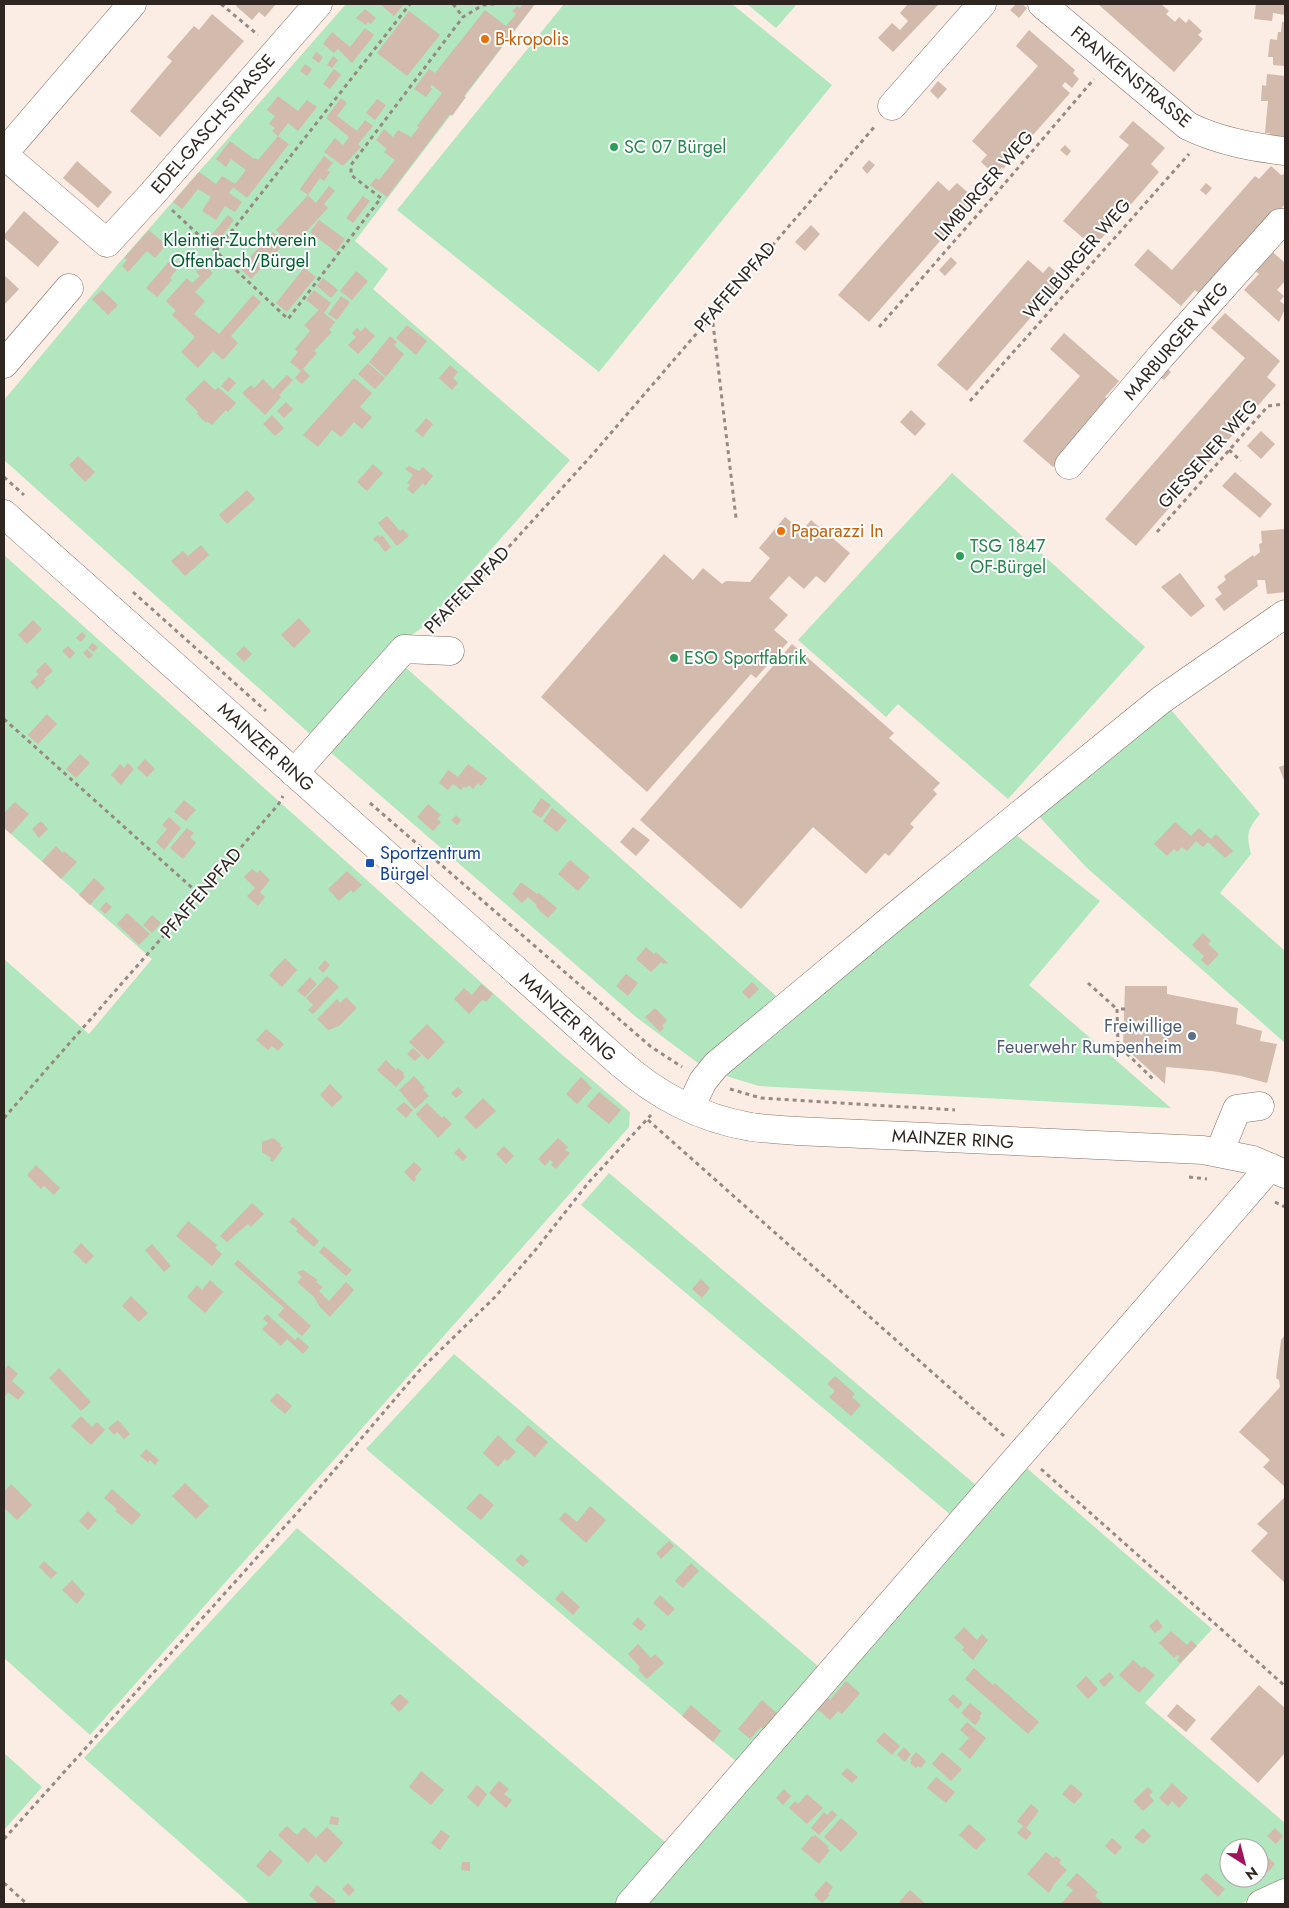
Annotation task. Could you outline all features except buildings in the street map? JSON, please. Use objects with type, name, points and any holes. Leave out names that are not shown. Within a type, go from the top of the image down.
[{"type":"street","points":[[4,154],[132,4]]},
{"type":"street","name":"EDEL-GASCH-STRASSE","points":[[4,154],[107,244],[318,4]]},
{"type":"street","points":[[892,106],[982,4]]},
{"type":"street","name":"FRANKENSTRASSE","points":[[1042,4],[1188,126],[1206,135],[1248,146],[1285,151]]},
{"type":"street","name":"MARBURGER WEG","points":[[1069,466],[1161,356],[1280,223],[1285,223]]},
{"type":"street","points":[[4,364],[69,288]]},
{"type":"street","name":"MAINZER RING","points":[[4,514],[289,784],[644,1083],[652,1105],[690,1108],[735,1124],[797,1131],[1195,1150],[1253,1160],[1277,1171]]},
{"type":"street","points":[[690,1108],[703,1081],[716,1065],[900,912],[1161,700],[1285,614]]},
{"type":"street","points":[[289,784],[404,649],[450,651]]},
{"type":"street","points":[[1219,1153],[1237,1109],[1260,1106]]},
{"type":"street","points":[[630,1904],[1249,1191],[1277,1171]]},
{"type":"street","points":[[1261,1904],[1285,1893]]},
{"type":"path","points":[[221,4],[278,51]]},
{"type":"path","points":[[216,251],[410,4]]},
{"type":"path","points":[[453,4],[464,17]]},
{"type":"path","points":[[153,193],[288,319],[381,198],[351,175],[351,165],[464,17],[482,5],[494,4]]},
{"type":"path","name":"LIMBURGER WEG","points":[[879,327],[1109,61]]},
{"type":"path","name":"PFAFFENPFAD","points":[[404,649],[434,630],[592,455],[892,106]]},
{"type":"path","name":"WEILBURGER WEG","points":[[970,401],[1206,135]]},
{"type":"path","points":[[712,314],[736,518]]},
{"type":"path","name":"GIESSENER WEG","points":[[1157,532],[1268,406],[1285,404]]},
{"type":"path","points":[[1229,450],[1241,461]]},
{"type":"path","points":[[4,476],[26,496]]},
{"type":"path","points":[[130,589],[264,707],[268,714]]},
{"type":"path","points":[[4,720],[199,894]]},
{"type":"path","points":[[289,784],[290,802]]},
{"type":"path","name":"PFAFFENPFAD","points":[[4,1118],[278,806],[289,784]]},
{"type":"path","points":[[364,800],[372,804],[650,1046],[703,1081],[761,1098],[960,1111]]},
{"type":"path","points":[[1088,983],[1117,1009],[1125,1009]]},
{"type":"path","points":[[1117,1009],[1118,1045],[1153,1079]]},
{"type":"path","points":[[4,1839],[314,1494],[418,1372],[495,1297],[537,1248],[589,1182],[648,1120],[652,1105]]},
{"type":"path","points":[[648,1120],[1285,1686]]},
{"type":"path","points":[[1185,1177],[1213,1180],[1249,1191],[1284,1205]]},
{"type":"path","points":[[4,1883],[27,1904]]},
{"type":"green space","name":"Kleintier-Zuchtverein Offenbach/Bürgel","points":[[346,4],[535,4],[355,241],[388,269],[373,289],[570,460],[422,628],[387,651],[783,1002],[702,1066],[636,1017],[329,751],[4,460],[4,400],[118,264]]},
{"type":"green space","name":"SC 07 Bürgel","points":[[564,4],[732,4],[832,85],[599,372],[397,210]]},
{"type":"green space","points":[[747,4],[797,4],[776,28]]},
{"type":"green space","name":"TSG 1847 OF-Bürgel","points":[[952,473],[1145,647],[1008,799],[898,704],[886,717],[798,640]]},
{"type":"green space","points":[[4,555],[560,1053],[630,1112],[629,1127],[90,1735],[4,1658],[4,959],[89,1034],[152,959],[4,828]]},
{"type":"green space","points":[[1166,704],[1260,814],[1252,824],[1249,832],[1248,842],[1251,854],[1220,893],[1285,951],[1285,1043],[1086,867],[1035,812]]},
{"type":"green space","points":[[1011,831],[1100,901],[1029,985],[1171,1108],[759,1086],[726,1076],[743,1057]]},
{"type":"green space","points":[[609,1173],[977,1486],[952,1516],[581,1205]]},
{"type":"green space","points":[[454,1354],[833,1679],[1021,1463],[1212,1629],[1145,1703],[1285,1823],[1285,1884],[1240,1904],[250,1904],[84,1758],[297,1528],[685,1859],[757,1779],[366,1449]]},
{"type":"green space","points":[[4,1753],[42,1787],[4,1830]]},
{"type":"place","name":"B-kropolis","points":[[485,39]]},
{"type":"place","name":"SC 07 Bürgel","points":[[614,147]]},
{"type":"place","name":"Paparazzi In","points":[[781,531]]},
{"type":"place","name":"TSG 1847 OF-Bürgel","points":[[960,556]]},
{"type":"place","name":"ESO Sportfabrik","points":[[674,658]]},
{"type":"place","name":"Sportzentrum Bürgel","points":[[370,863]]},
{"type":"place","name":"Freiwillige Feuerwehr Rumpenheim","points":[[1192,1036]]}]
